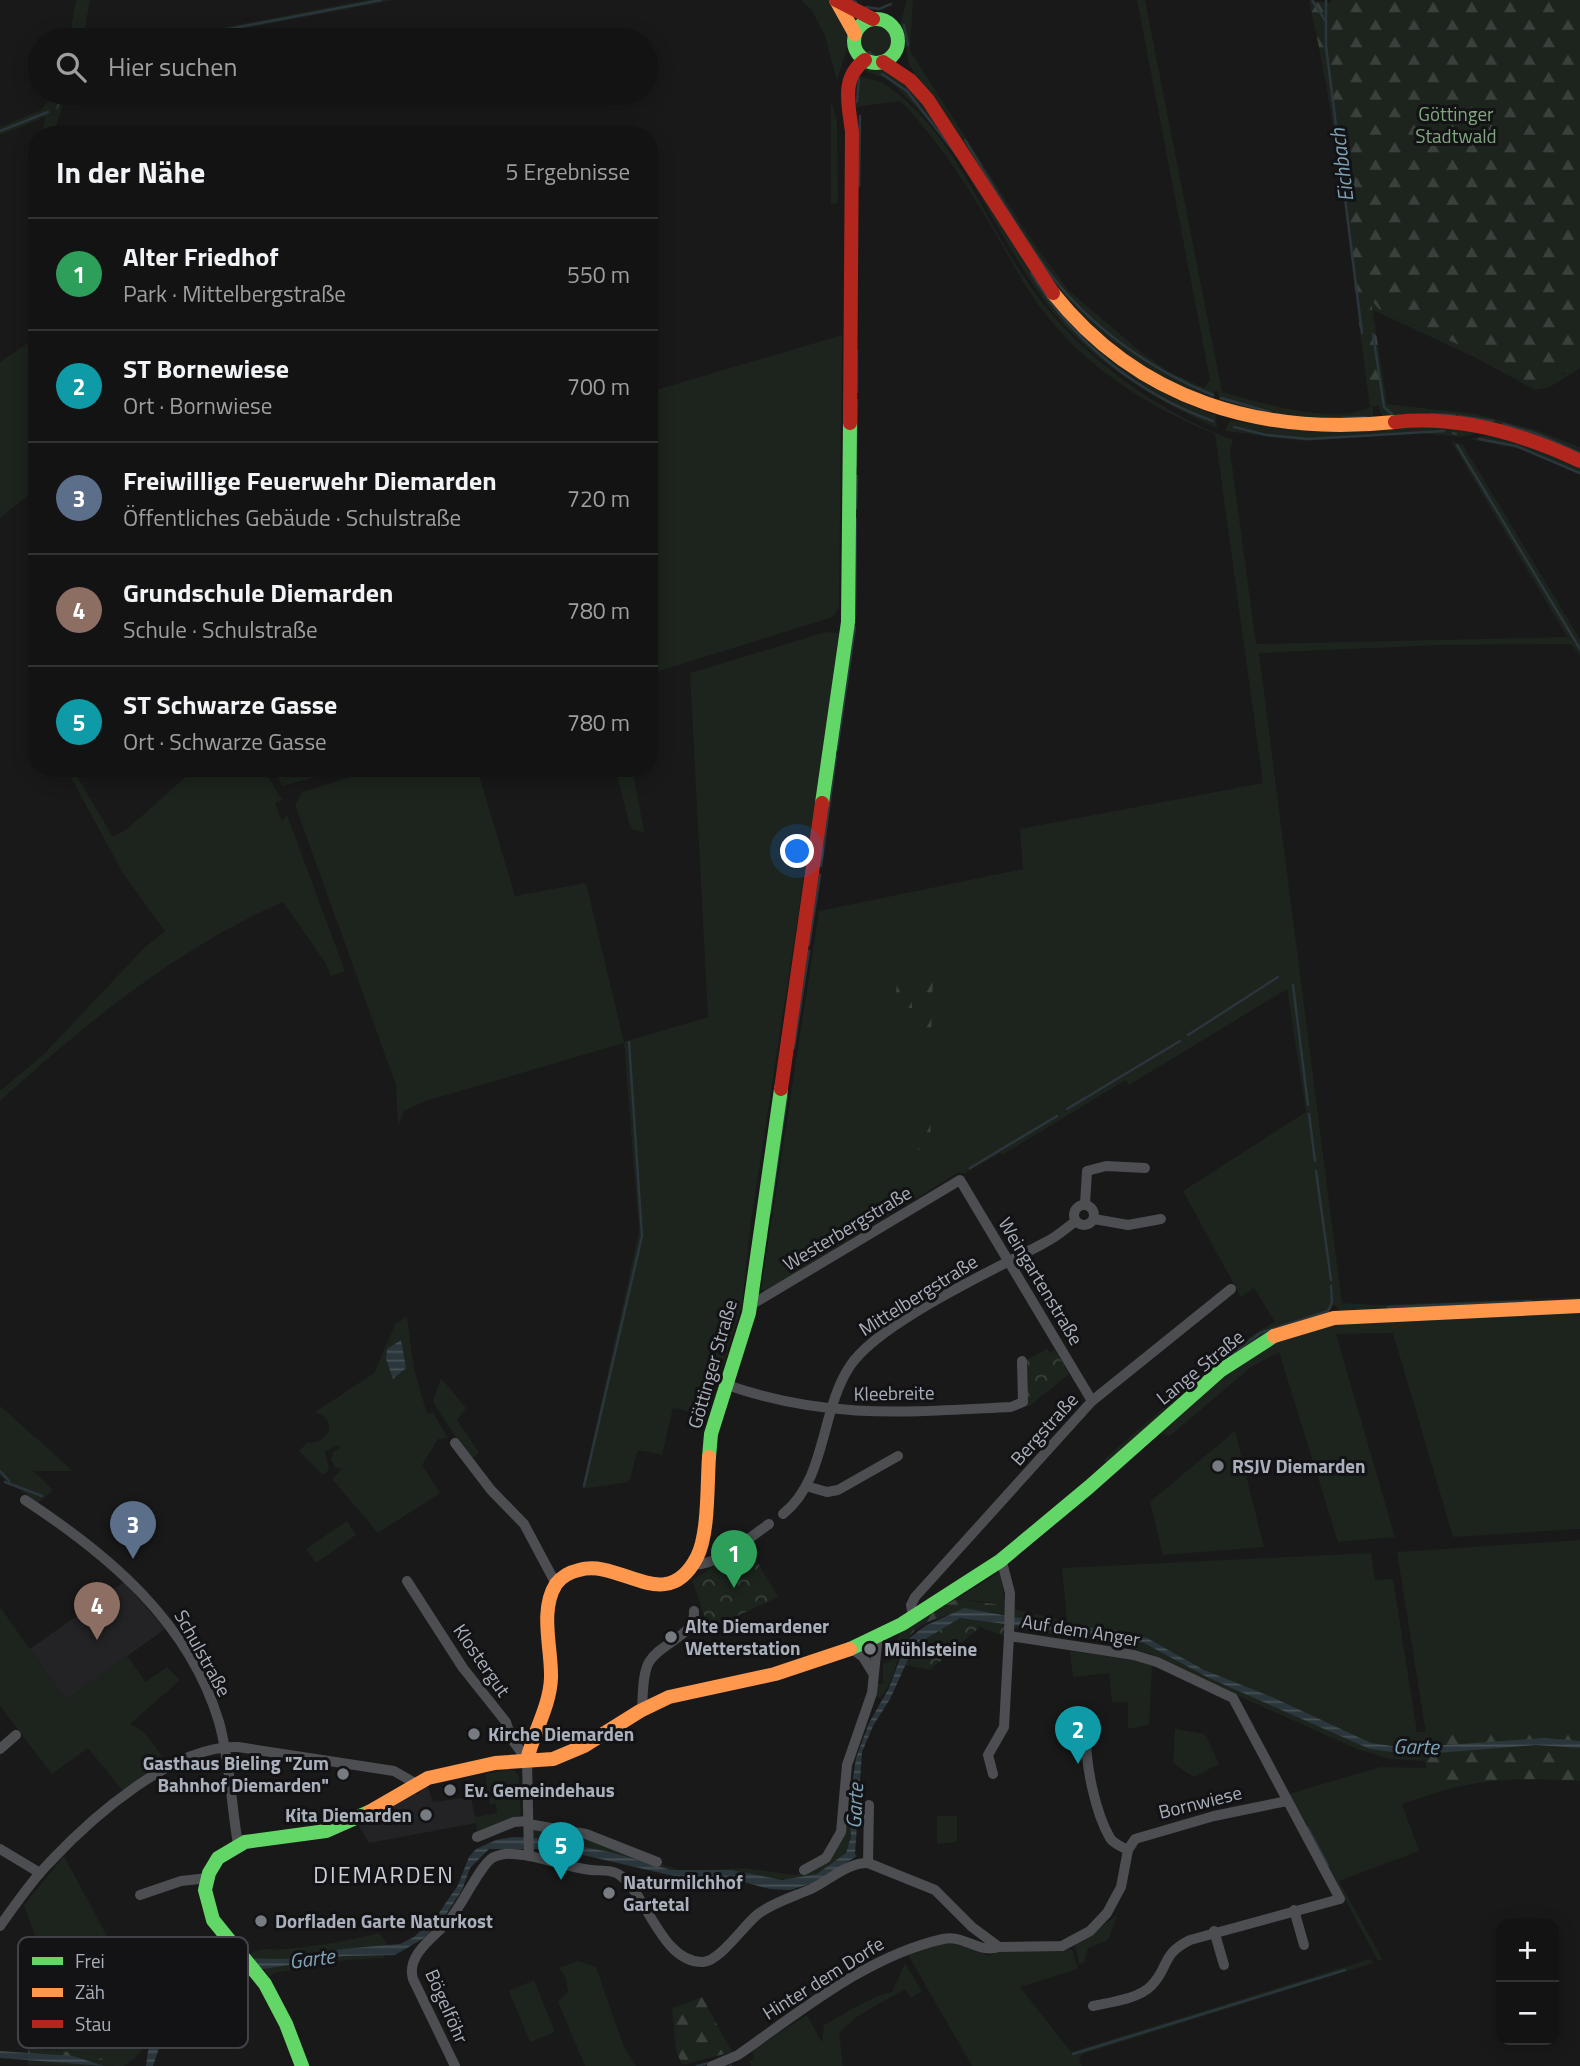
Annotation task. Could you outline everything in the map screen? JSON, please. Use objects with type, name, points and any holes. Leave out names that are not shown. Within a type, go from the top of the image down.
[{"type":"street","points":[[836,0],[873,19],[885,20],[893,25],[898,34],[898,48],[911,80],[954,136],[1032,263],[1063,305],[1112,352],[1157,381],[1210,405],[1262,419],[1334,427],[1402,421],[1452,422],[1529,438],[1580,461]]},
{"type":"street","points":[[836,0],[865,60]]},
{"type":"street","points":[[848,105],[843,83],[855,41],[861,24],[873,19]]},
{"type":"street","points":[[883,62],[898,48]]},
{"type":"street","points":[[848,105],[849,78],[856,66],[865,60],[883,62],[911,80]]},
{"type":"street","name":"Göttinger Straße","points":[[693,1565],[703,1537],[711,1434],[751,1305],[847,634],[852,157],[848,105]]},
{"type":"street","points":[[1085,1204],[1087,1171],[1106,1166],[1145,1168]]},
{"type":"street","name":"Weingartenstraße","points":[[960,1180],[1092,1401]]},
{"type":"street","name":"Westerbergstraße","points":[[751,1305],[960,1180]]},
{"type":"street","points":[[1085,1204],[1092,1208],[1094,1219]]},
{"type":"street","points":[[1085,1204],[1075,1210],[1076,1222],[1086,1225],[1094,1219],[1128,1225],[1161,1219]]},
{"type":"street","name":"Mittelbergstraße","points":[[783,1514],[794,1505],[806,1486],[843,1377],[858,1355],[876,1338],[1008,1259],[1049,1241],[1076,1222]]},
{"type":"street","name":"Bergstraße","points":[[913,1616],[911,1605],[915,1597],[1092,1401],[1231,1289]]},
{"type":"street","name":"Lange Straße","points":[[238,1844],[256,1838],[337,1828],[415,1783],[446,1772],[527,1760],[546,1760],[569,1753],[642,1710],[681,1693],[778,1673],[851,1648],[878,1635],[1002,1562],[1247,1350],[1279,1333],[1316,1321],[1373,1314],[1580,1306]]},
{"type":"street","name":"Kleebreite","points":[[727,1385],[778,1401],[832,1410],[884,1412],[1011,1407],[1023,1402],[1022,1361]]},
{"type":"street","points":[[455,1443],[491,1490],[524,1524],[556,1584]]},
{"type":"street","points":[[806,1486],[827,1492],[838,1490],[898,1456]]},
{"type":"street","name":"Schulstraße","points":[[25,1500],[85,1541],[165,1616],[214,1708],[223,1746],[238,1844]]},
{"type":"street","points":[[769,1524],[727,1552],[704,1564],[693,1565],[684,1575],[659,1586],[635,1582],[609,1569],[593,1566],[568,1573],[556,1584],[547,1617],[551,1677],[549,1697],[533,1733],[527,1760],[529,1853],[554,1864],[621,1875],[672,1946],[688,1959],[702,1962],[718,1956],[746,1924],[769,1906],[812,1888],[850,1866],[868,1863],[935,1889],[972,1927],[999,1947],[1062,1946],[1090,1931],[1107,1913],[1118,1893],[1128,1850],[1114,1842],[1107,1831],[1087,1769],[1086,1737]]},
{"type":"street","name":"Auf dem Anger","points":[[993,1774],[988,1755],[1004,1727],[1009,1636],[1007,1576],[1002,1562]]},
{"type":"street","name":"Klostergut","points":[[407,1581],[463,1668],[506,1722],[512,1738],[527,1760]]},
{"type":"street","points":[[642,1710],[648,1665],[656,1653],[691,1626],[694,1611]]},
{"type":"street","points":[[804,1870],[826,1858],[841,1832],[847,1765],[872,1693],[878,1635]]},
{"type":"street","name":"Auf dem Anger","points":[[1009,1636],[1134,1655],[1157,1662],[1233,1698],[1340,1899],[1294,1910]]},
{"type":"street","points":[[851,1648],[863,1657],[873,1672]]},
{"type":"street","points":[[0,1749],[16,1735]]},
{"type":"street","points":[[0,1926],[40,1873],[67,1845],[158,1772],[198,1751],[223,1746],[394,1771],[415,1783]]},
{"type":"street","name":"Bornwiese","points":[[1128,1850],[1135,1839],[1146,1833],[1287,1801]]},
{"type":"street","points":[[868,1863],[869,1805]]},
{"type":"street","points":[[477,1837],[513,1822],[586,1834],[657,1862]]},
{"type":"street","points":[[224,1937],[209,1914],[206,1900],[208,1878],[215,1862],[238,1844]]},
{"type":"street","points":[[0,1849],[40,1873]]},
{"type":"street","name":"Bögelföhr","points":[[455,2066],[413,1979],[412,1964],[458,1910],[490,1860],[503,1854],[529,1853]]},
{"type":"street","points":[[140,1895],[181,1881],[208,1878]]},
{"type":"street","points":[[1093,2007],[1146,1991],[1172,1951],[1214,1931],[1294,1910],[1304,1945]]},
{"type":"street","points":[[1214,1931],[1224,1965]]},
{"type":"street","name":"Hinter dem Dorfe","points":[[712,2066],[738,2055],[891,1955],[947,1938],[959,1939],[984,1950],[999,1947]]},
{"type":"street","points":[[248,1964],[260,1977],[283,2017],[302,2066]]},
{"type":"shaded area","points":[[124,1582],[165,1629],[66,1700],[30,1649]]},
{"type":"shaded area","name":"Kita Diemarden","points":[[427,1785],[433,1802],[471,1797],[476,1823],[369,1843],[358,1824],[416,1793],[417,1795]]},
{"type":"green space","points":[[76,0],[90,0],[85,28],[71,28]]},
{"type":"green space","points":[[367,0],[394,0],[247,28],[221,28]]},
{"type":"green space","points":[[801,0],[829,0],[847,33],[847,46],[837,81],[825,36],[811,9]]},
{"type":"green space","points":[[907,0],[913,0],[910,51],[1031,239],[1068,290],[1142,353],[1168,371],[1204,388],[1210,380],[1137,0],[1145,0],[1222,392],[1278,407],[1321,414],[1359,411],[1373,405],[1373,418],[1330,423],[1219,406],[1218,391],[1215,391],[1214,399],[1177,387],[1145,370],[1115,348],[1088,323],[1041,266],[917,80],[909,63],[900,25]]},
{"type":"green space","name":"Göttinger Stadtwald","points":[[1331,0],[1580,0],[1580,363],[1548,383],[1536,387],[1475,352],[1379,309],[1371,300],[1387,404],[1370,406],[1337,152],[1309,1],[1331,3]]},
{"type":"green space","points":[[876,23],[888,28],[893,40],[888,52],[876,57],[864,52],[859,40],[864,28]]},
{"type":"green space","points":[[869,68],[891,75],[914,94],[938,122],[1022,257],[1047,289],[1125,365],[1174,398],[1216,415],[1217,428],[1175,408],[1135,384],[1097,357],[1064,325],[1043,299],[954,154],[934,127],[891,82],[864,70]]},
{"type":"green space","points":[[858,75],[888,86],[913,107],[934,130],[953,156],[1018,268],[1055,318],[1077,340],[1125,381],[1151,399],[1178,415],[1233,440],[1230,450],[1256,644],[1567,637],[1451,441],[1463,445],[1580,639],[1580,656],[1571,644],[1439,645],[1259,653],[1342,1303],[1377,1305],[1580,1297],[1580,1302],[1343,1312],[1334,1305],[1327,1315],[1280,1328],[1106,1463],[1104,1460],[1110,1454],[1210,1366],[1241,1342],[1275,1322],[1254,1288],[1241,1297],[1183,1191],[1306,1112],[1287,989],[1129,1085],[1126,1080],[1002,1155],[1000,1153],[964,1174],[959,1172],[766,1291],[761,1289],[819,911],[1023,869],[1020,829],[1263,783],[1215,434],[1168,412],[1123,385],[1101,370],[1063,335],[1031,295],[984,213],[954,168],[910,111],[900,101],[855,107],[855,82]]},
{"type":"green space","points":[[831,100],[837,122],[838,203],[831,204]]},
{"type":"green space","points":[[45,105],[63,105],[56,126],[44,126],[45,117],[0,135],[0,127],[41,110]]},
{"type":"green space","points":[[1370,298],[1379,309],[1475,352],[1536,386],[1548,383],[1580,363],[1580,368],[1550,387],[1535,390],[1476,358],[1373,310]]},
{"type":"green space","points":[[842,335],[839,607],[833,617],[658,671],[658,389]]},
{"type":"green space","points":[[28,343],[28,495],[0,518],[0,362]]},
{"type":"green space","points":[[1378,405],[1476,414],[1533,429],[1580,447],[1580,457],[1532,435],[1383,419]]},
{"type":"green space","points":[[1230,420],[1302,431],[1441,426],[1478,433],[1460,437],[1419,433],[1305,441],[1225,431]]},
{"type":"green space","points":[[1494,434],[1580,467],[1580,475],[1525,450],[1469,439]]},
{"type":"green space","points":[[826,632],[839,633],[751,1222],[742,1305],[707,1416],[673,1408],[662,1455],[638,1450],[629,1482],[582,1489],[639,1232],[624,1043],[426,1101],[404,1111],[398,1126],[396,1085],[295,805],[302,792],[351,777],[480,777],[515,896],[586,883],[624,1042],[708,1017],[690,673]]},
{"type":"green space","points":[[71,777],[77,777],[113,837],[127,829],[186,777],[268,777],[282,800],[275,803],[282,821],[287,815],[345,971],[331,976],[325,962],[283,902],[206,941],[134,989],[0,1101],[0,1091],[45,1053],[144,948],[165,931],[122,872]]},
{"type":"green space","points":[[277,777],[316,777],[283,786]]},
{"type":"green space","points":[[617,777],[634,777],[644,832],[633,830]]},
{"type":"green space","points":[[933,971],[931,1039],[922,1039],[923,973]]},
{"type":"green space","points":[[912,975],[912,1008],[895,1009],[897,978]]},
{"type":"green space","points":[[920,1102],[931,1105],[930,1163],[918,1158]]},
{"type":"green space","points":[[1580,1310],[1580,1529],[1453,1537],[1393,1333],[1336,1334],[1395,1537],[1338,1542],[1279,1352],[1251,1367],[1170,1436],[1159,1433],[1259,1347],[1320,1325]]},
{"type":"green space","points":[[407,1317],[414,1369],[427,1414],[433,1413],[448,1438],[438,1439],[422,1465],[440,1493],[378,1533],[332,1479],[342,1469],[335,1467],[331,1460],[333,1452],[340,1448],[338,1445],[325,1452],[329,1469],[323,1475],[299,1451],[307,1443],[318,1442],[328,1433],[327,1420],[315,1412],[374,1373],[396,1323]]},
{"type":"green space","points":[[1047,1349],[1050,1353],[1055,1350],[1069,1374],[1028,1407],[1025,1402],[1025,1361]]},
{"type":"green space","points":[[441,1378],[466,1408],[457,1420],[479,1453],[470,1460],[433,1402]]},
{"type":"green space","points":[[0,1406],[73,1471],[33,1471],[53,1490],[38,1503],[0,1476]]},
{"type":"green space","name":"RSJV Diemarden","points":[[1235,1431],[1264,1547],[1163,1555],[1150,1502]]},
{"type":"green space","points":[[347,1521],[356,1535],[316,1563],[306,1549]]},
{"type":"green space","points":[[1580,1540],[1580,1732],[1426,1734],[1397,1552]]},
{"type":"green space","points":[[748,1546],[778,1597],[709,1629],[692,1580]]},
{"type":"green space","points":[[1371,1553],[1375,1580],[1393,1579],[1417,1732],[1425,1761],[1390,1759],[1357,1749],[1183,1671],[1152,1654],[1108,1642],[1012,1628],[1013,1609],[1067,1621],[1062,1568]]},
{"type":"green space","points":[[1000,1572],[1006,1607],[989,1602],[956,1599]]},
{"type":"green space","points":[[956,1599],[1002,1605],[1006,1607],[1006,1615],[966,1612],[937,1618],[924,1624],[905,1643],[885,1692],[880,1698],[873,1694],[876,1684],[883,1684],[883,1664],[892,1660],[900,1630]]},
{"type":"green space","points":[[0,1607],[66,1700],[127,1656],[146,1682],[167,1667],[180,1680],[130,1724],[143,1731],[166,1761],[123,1791],[88,1748],[52,1774],[0,1706]]},
{"type":"green space","points":[[960,1618],[1006,1623],[1006,1637],[980,1627],[930,1670],[906,1665],[914,1646]]},
{"type":"green space","points":[[1070,1651],[1143,1661],[1152,1666],[1149,1725],[1128,1729],[1128,1702],[1112,1702],[1109,1673],[1073,1677]]},
{"type":"green space","points":[[1175,1729],[1205,1734],[1219,1764],[1194,1777],[1173,1763]]},
{"type":"green space","points":[[1417,1732],[1580,1732],[1580,1781],[1509,1780],[1438,1792],[1427,1768]]},
{"type":"green space","points":[[1380,1767],[1427,1768],[1438,1792],[1402,1804],[1419,1851],[1339,1881],[1383,1960],[1378,1961],[1289,1794]]},
{"type":"green space","points":[[515,1771],[519,1777],[521,1815],[477,1834],[475,1817],[497,1813],[496,1804],[490,1805],[485,1774]]},
{"type":"green space","points":[[849,1806],[851,1835],[844,1855],[827,1870],[790,1879],[762,1877],[731,1870],[687,1872],[672,1870],[567,1843],[531,1837],[531,1832],[537,1829],[571,1833],[682,1871],[745,1868],[794,1875],[809,1871],[830,1857],[846,1807]]},
{"type":"green space","points":[[937,1816],[957,1816],[957,1842],[937,1844]]},
{"type":"green space","points":[[64,1856],[107,1937],[35,1937],[24,1905]]},
{"type":"green space","points":[[1117,1916],[1108,1940],[1088,1948],[1084,1963],[1079,1964],[1075,1944]]},
{"type":"green space","points":[[379,1933],[389,1946],[342,1949],[284,1959],[255,1959],[250,1954],[263,1949],[333,1943]]},
{"type":"green space","points":[[945,1942],[964,1944],[988,1956],[999,1952],[1072,1949],[1078,1969],[1020,1987],[1071,2052],[1370,1959],[1373,1963],[1083,2054],[1079,2058],[1082,2066],[972,2066],[907,1953]]},
{"type":"green space","points":[[384,1955],[384,1958],[346,1960],[274,1973],[270,1977],[264,1969],[344,1956]]},
{"type":"green space","points":[[578,1961],[596,1967],[623,2045],[636,2066],[585,2066],[558,2002],[568,1992],[566,1978],[559,1968]]},
{"type":"green space","points":[[905,1963],[922,1991],[911,1998],[905,1989],[858,2016],[839,2033],[843,2066],[751,2066],[749,2061],[754,2058],[752,2050],[807,2015],[822,2043],[824,2025],[866,2001],[892,1992]]},
{"type":"green space","points":[[534,1980],[555,2032],[530,2042],[509,1991]]},
{"type":"green space","points":[[702,1997],[732,2052],[682,2065],[676,2050],[672,2008]]},
{"type":"green space","points":[[28,2048],[94,2054],[114,2066],[28,2065]]},
{"type":"green space","points":[[38,2048],[143,2048],[124,2066],[114,2066],[94,2054]]},
{"type":"water","points":[[401,1340],[406,1368],[393,1379],[386,1359],[387,1349]]},
{"type":"water","name":"Garte","points":[[964,1608],[1053,1624],[1116,1630],[1147,1638],[1204,1670],[1272,1697],[1371,1743],[1405,1748],[1545,1738],[1580,1741],[1580,1748],[1536,1745],[1414,1755],[1370,1749],[1209,1678],[1142,1642],[960,1618],[914,1646],[862,1752],[857,1856],[813,1883],[790,1890],[770,1889],[736,1880],[678,1877],[557,1849],[489,1849],[470,1868],[462,1890],[445,1916],[424,1938],[395,1955],[344,1956],[264,1969],[248,1968],[248,1959],[284,1959],[342,1949],[400,1944],[414,1937],[439,1913],[458,1885],[469,1857],[476,1849],[496,1840],[513,1837],[542,1838],[614,1853],[671,1870],[732,1870],[782,1880],[817,1874],[846,1853],[851,1837],[849,1806],[856,1758],[869,1723],[889,1688],[907,1640],[925,1626]]},
{"type":"water","points":[[150,2048],[159,2048],[153,2066],[146,2066]]},
{"type":"water","points":[[0,2051],[73,2056],[104,2066],[0,2058]]},
{"type":"waterway","points":[[234,28],[381,0]]},
{"type":"waterway","points":[[852,0],[856,2]]},
{"type":"waterway","name":"Eichbach","points":[[1312,0],[1325,20]]},
{"type":"waterway","name":"Eichbach","points":[[1326,0],[1326,46],[1362,333]]},
{"type":"waterway","points":[[866,7],[879,9],[891,4]]},
{"type":"waterway","points":[[904,25],[908,45]]},
{"type":"waterway","points":[[869,52],[874,56]]},
{"type":"waterway","points":[[882,74],[907,91],[959,158]]},
{"type":"waterway","points":[[857,102],[859,79]]},
{"type":"waterway","points":[[0,131],[48,112]]},
{"type":"waterway","points":[[859,186],[860,116]]},
{"type":"waterway","points":[[965,140],[1048,271],[1082,310],[1144,359],[1166,373],[1213,395]]},
{"type":"waterway","points":[[1031,273],[1066,321],[1110,363],[1159,396],[1213,421]]},
{"type":"waterway","name":"Eichbach","points":[[1373,334],[1384,407],[1394,416]]},
{"type":"waterway","points":[[857,351],[857,392]]},
{"type":"waterway","points":[[1221,398],[1270,412]]},
{"type":"waterway","points":[[856,466],[857,400]]},
{"type":"waterway","points":[[1277,414],[1291,417]]},
{"type":"waterway","name":"Eichbach","points":[[1431,414],[1455,415]]},
{"type":"waterway","points":[[1459,416],[1493,421]]},
{"type":"waterway","points":[[1319,419],[1366,417]]},
{"type":"waterway","points":[[1503,424],[1537,434],[1580,453]]},
{"type":"waterway","points":[[1234,427],[1266,435],[1309,439],[1444,431]]},
{"type":"waterway","points":[[1479,439],[1516,446],[1580,473]]},
{"type":"waterway","points":[[1457,445],[1580,649]]},
{"type":"waterway","points":[[856,508],[857,476]]},
{"type":"waterway","points":[[855,618],[856,519]]},
{"type":"waterway","points":[[837,750],[855,627]]},
{"type":"waterway","points":[[821,866],[836,756]]},
{"type":"waterway","points":[[809,945],[820,875]]},
{"type":"waterway","points":[[794,1048],[809,951]]},
{"type":"waterway","points":[[1188,1035],[1278,977]]},
{"type":"waterway","points":[[1293,985],[1308,1105]]},
{"type":"waterway","points":[[1067,1109],[1180,1041]]},
{"type":"waterway","points":[[584,1486],[642,1236],[629,1042]]},
{"type":"waterway","points":[[770,1214],[787,1096]]},
{"type":"waterway","points":[[1309,1114],[1315,1161]]},
{"type":"waterway","points":[[970,1168],[1057,1116]]},
{"type":"waterway","points":[[1316,1171],[1331,1280]]},
{"type":"waterway","points":[[1226,1359],[1260,1333],[1328,1311],[1332,1302],[1331,1286]]},
{"type":"waterway","points":[[1388,1307],[1531,1301]]},
{"type":"waterway","points":[[0,1471],[9,1481]]},
{"type":"waterway","points":[[5,1482],[42,1496]]},
{"type":"waterway","points":[[1308,1828],[1328,1865]]},
{"type":"waterway","points":[[1073,2054],[1345,1970]]},
{"type":"waterway","points":[[697,2066],[709,2063]]},
{"type":"traffic: fast","points":[[876,19],[885,20],[892,25],[897,32],[898,41],[897,50],[892,57],[885,62],[876,63],[867,62],[860,57],[855,50],[854,41],[855,32],[860,25],[867,20],[876,19]]},
{"type":"traffic: fast","points":[[822,803],[848,622],[850,423]]},
{"type":"traffic: fast","points":[[709,1457],[711,1434],[749,1313],[781,1089]]},
{"type":"traffic: fast","points":[[850,1649],[902,1624],[1000,1561],[1089,1487],[1220,1371],[1274,1336]]},
{"type":"traffic: fast","points":[[227,1937],[213,1920],[205,1890],[209,1873],[218,1858],[245,1842],[326,1831],[369,1812]]},
{"type":"traffic: fast","points":[[248,1963],[265,1984],[286,2024],[302,2066]]},
{"type":"traffic: slow","points":[[836,0],[855,34]]},
{"type":"traffic: slow","points":[[1053,293],[1087,330],[1124,361],[1164,385],[1206,403],[1251,416],[1297,423],[1345,425],[1395,422]]},
{"type":"traffic: slow","points":[[1274,1336],[1334,1318],[1580,1306]]},
{"type":"traffic: slow","points":[[527,1760],[550,1688],[547,1618],[548,1606],[556,1584],[572,1572],[595,1568],[657,1584],[671,1583],[685,1574],[697,1557],[704,1535],[709,1457]]},
{"type":"traffic: slow","points":[[369,1812],[428,1778],[495,1763],[553,1759],[584,1746],[640,1711],[669,1697],[775,1674],[850,1649]]},
{"type":"traffic: jam","points":[[836,0],[873,19]]},
{"type":"traffic: jam","points":[[850,423],[852,132],[848,93],[852,75],[865,60]]},
{"type":"traffic: jam","points":[[883,62],[910,80],[928,100],[1053,293]]},
{"type":"traffic: jam","points":[[1395,422],[1443,421],[1467,424],[1513,435],[1580,461]]},
{"type":"traffic: jam","points":[[781,1089],[822,803]]},
{"type":"place","name":"RSJV Diemarden","points":[[1218,1466]]},
{"type":"place","name":"Freiwillige Feuerwehr Diemarden","points":[[133,1559]]},
{"type":"place","name":"Alter Friedhof","points":[[734,1588]]},
{"type":"place","name":"Alte Diemardener Wetterstation","points":[[671,1637]]},
{"type":"place","name":"Grundschule Diemarden","points":[[97,1640]]},
{"type":"place","name":"Mühlsteine","points":[[870,1649]]},
{"type":"place","name":"Kirche Diemarden","points":[[474,1734]]},
{"type":"place","name":"ST Bornewiese","points":[[1078,1764]]},
{"type":"place","name":"Gasthaus Bieling \"Zum Bahnhof Diemarden\"","points":[[343,1774]]},
{"type":"place","name":"Ev. Gemeindehaus","points":[[450,1790]]},
{"type":"place","name":"Kita Diemarden","points":[[426,1815]]},
{"type":"place","name":"ST Schwarze Gasse","points":[[561,1880]]},
{"type":"place","name":"Naturmilchhof Gartetal","points":[[609,1893]]},
{"type":"place","name":"Dorfladen Garte Naturkost","points":[[261,1921]]},
{"type":"district","name":"DIEMARDEN","points":[[384,1875]]}]
